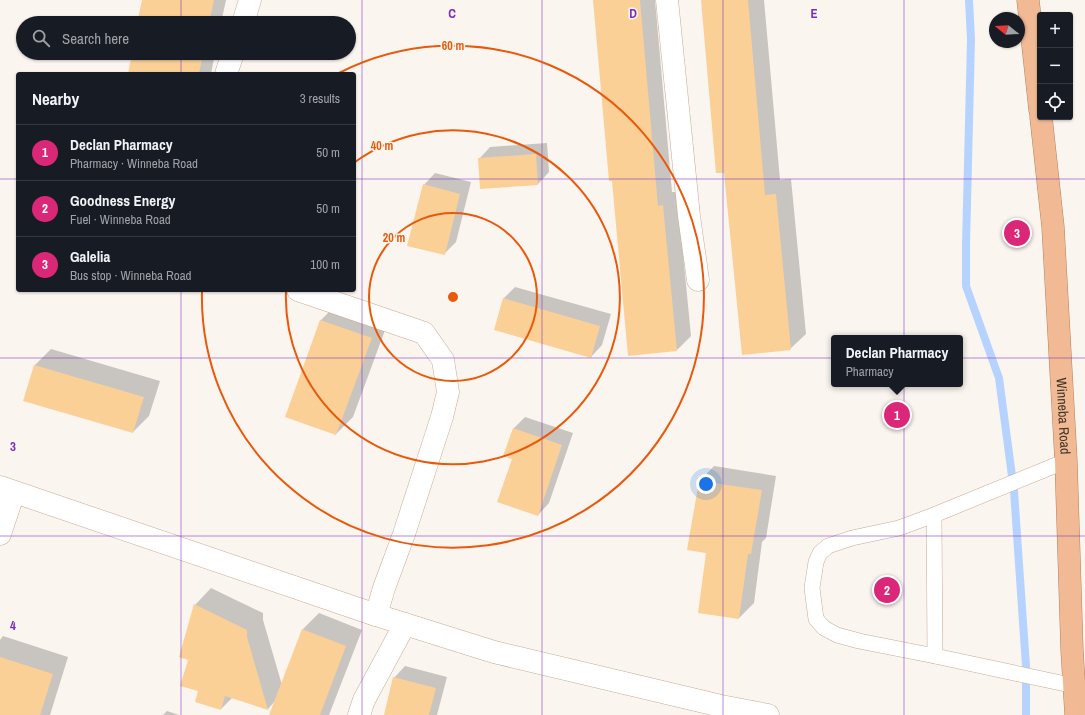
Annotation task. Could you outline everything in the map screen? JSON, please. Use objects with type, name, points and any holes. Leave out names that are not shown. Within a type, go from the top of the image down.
[{"type":"highway","points":[[1028,0],[1037,84]]},
{"type":"highway","name":"Winneba Road","points":[[1041,120],[1053,227],[1066,461],[1072,650],[1076,715]]},
{"type":"street","points":[[245,16],[250,0]]},
{"type":"street","points":[[667,0],[689,216],[698,280]]},
{"type":"street","points":[[227,72],[231,60]]},
{"type":"street","points":[[304,292],[424,333],[443,360],[448,392],[442,417],[376,615]]},
{"type":"street","points":[[0,534],[7,489],[376,615],[494,652],[721,706],[768,715]]},
{"type":"street","points":[[359,715],[364,700],[405,624]]},
{"type":"lane","points":[[1066,461],[899,528],[852,538],[828,546],[820,553],[816,562],[812,588],[816,619],[824,628],[837,635],[859,641],[1075,686]]},
{"type":"lane","points":[[934,515],[935,656]]},
{"type":"building","points":[[142,0],[214,0],[211,16],[139,16]]},
{"type":"building","points":[[593,0],[640,0],[658,206],[663,205],[677,351],[628,356],[612,181],[609,181]]},
{"type":"building","points":[[701,0],[748,0],[765,195],[776,194],[791,350],[742,355],[724,173],[716,173]]},
{"type":"building","points":[[131,60],[202,60],[199,72],[128,72]]},
{"type":"building","points":[[536,154],[538,185],[480,189],[478,158]]},
{"type":"building","points":[[423,184],[460,194],[445,255],[407,246]]},
{"type":"building","points":[[503,298],[600,326],[591,358],[494,330]]},
{"type":"building","points":[[320,320],[372,338],[336,435],[285,417]]},
{"type":"building","points":[[34,365],[144,397],[133,433],[23,401]]},
{"type":"building","points":[[513,428],[562,445],[538,516],[497,502],[512,459],[503,456]]},
{"type":"building","points":[[699,481],[762,490],[751,554],[748,554],[739,619],[698,613],[706,553],[687,550]]},
{"type":"building","points":[[194,604],[247,630],[247,637],[268,710],[225,696],[221,710],[195,702],[198,691],[180,686],[188,660],[179,657]]},
{"type":"building","points":[[302,629],[346,646],[320,715],[269,715]]},
{"type":"building","points":[[0,657],[53,674],[40,715],[0,715]]},
{"type":"building","points":[[393,677],[436,688],[429,715],[384,715]]},
{"type":"waterway","points":[[969,0],[971,40],[966,286],[999,378],[1014,491],[1026,666],[1026,715]]},
{"type":"place","name":"Galelia","points":[[1017,233]]},
{"type":"place","name":"Declan Pharmacy","points":[[897,415]]},
{"type":"place","name":"Goodness Energy","points":[[887,590]]}]
